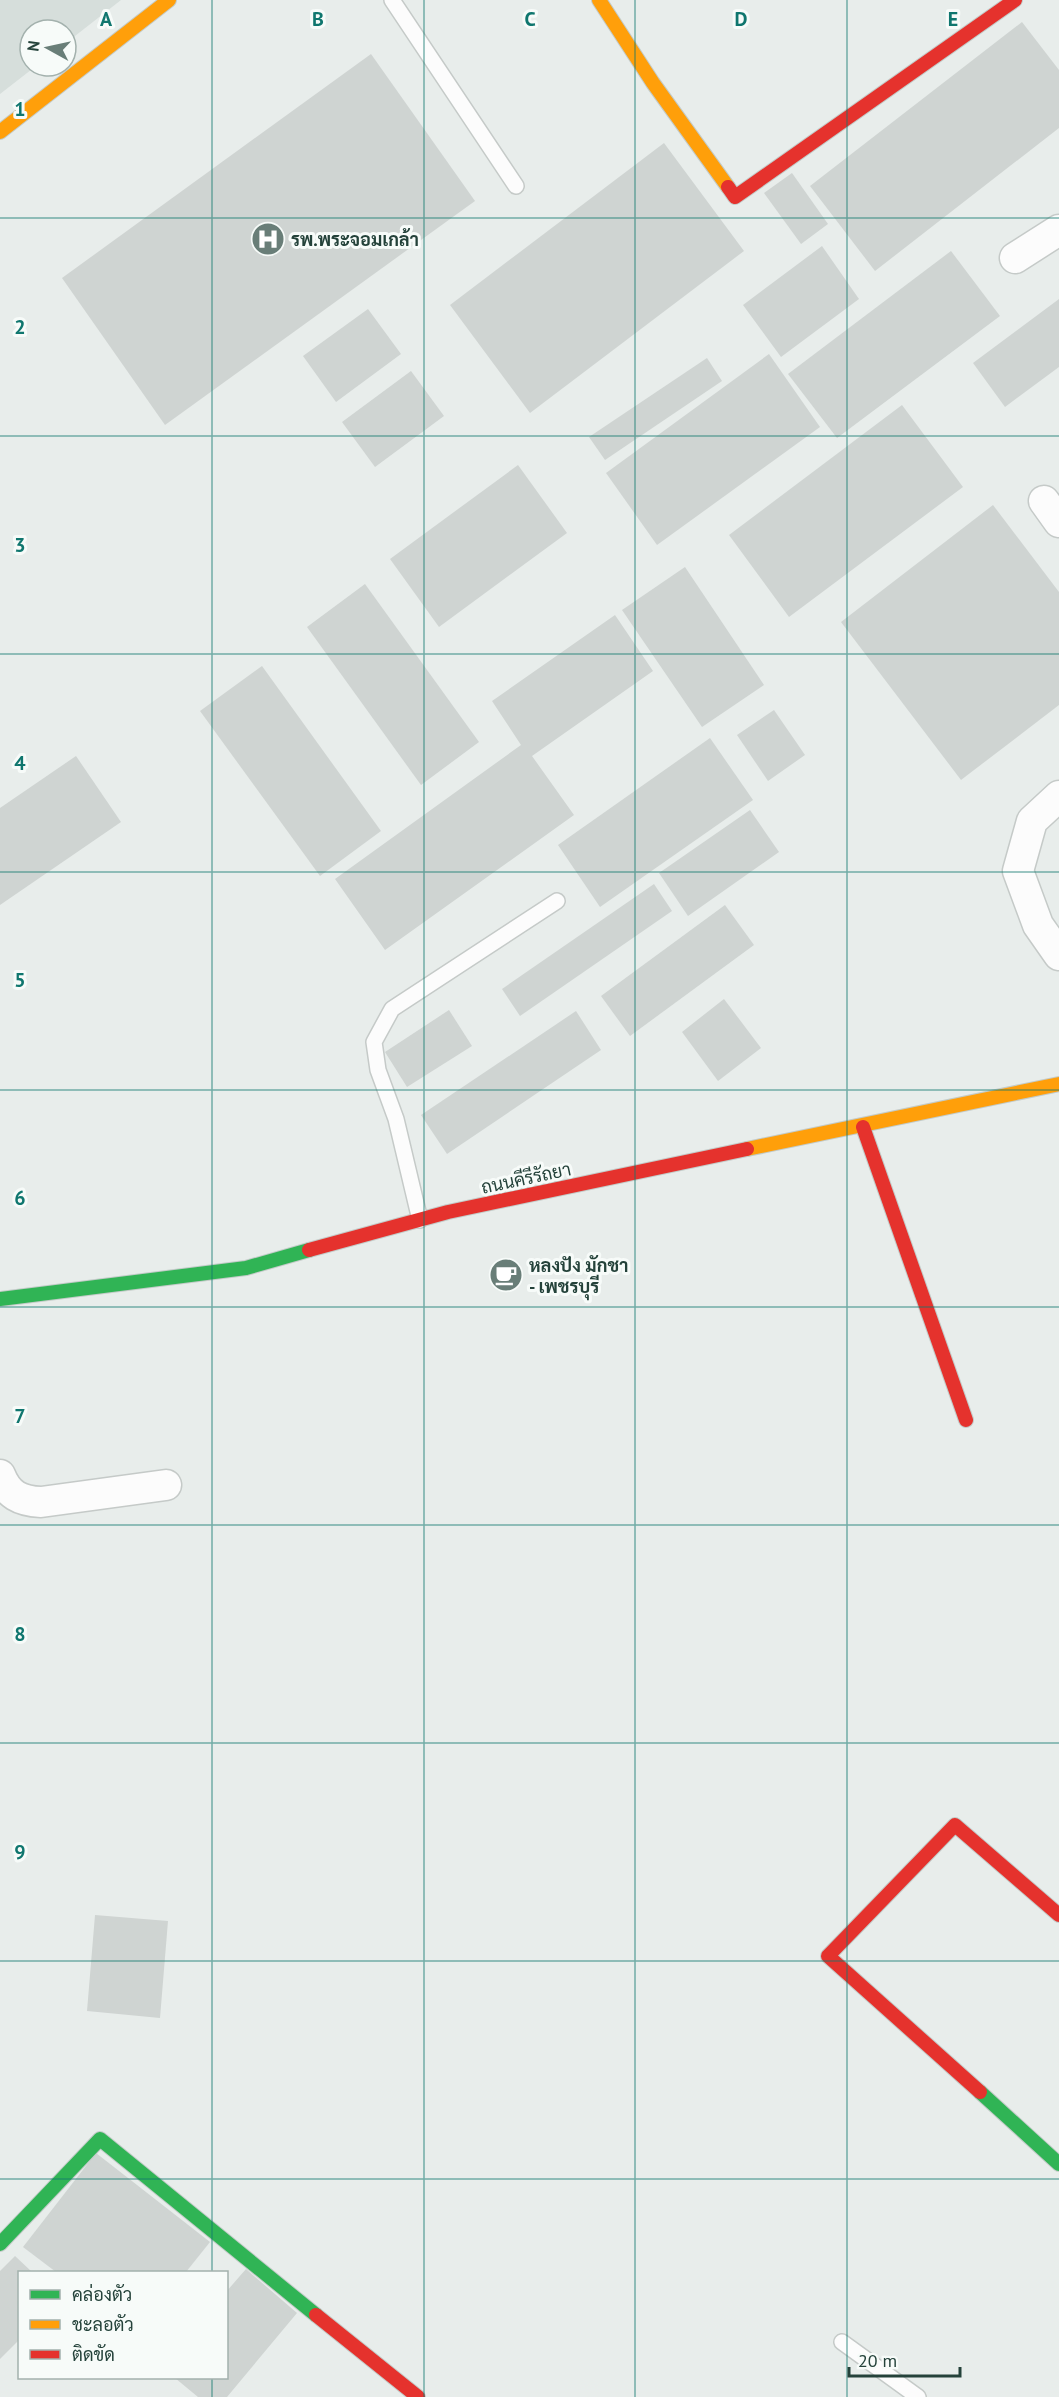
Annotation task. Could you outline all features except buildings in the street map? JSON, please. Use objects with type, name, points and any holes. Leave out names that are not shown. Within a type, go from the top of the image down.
[{"type":"street","points":[[0,132],[169,0]]},
{"type":"street","points":[[599,0],[653,83],[735,197],[1015,0]]},
{"type":"street","points":[[1015,258],[1059,230]]},
{"type":"street","points":[[1059,796],[1032,821],[1018,871],[1038,925],[1059,955]]},
{"type":"street","name":"ถนนคีรีรัถยา","points":[[0,1299],[246,1268],[420,1220],[1059,1084]]},
{"type":"street","points":[[863,1127],[966,1420]]},
{"type":"street","points":[[0,1475],[5,1488],[14,1496],[34,1501],[166,1485]]},
{"type":"street","points":[[1059,1915],[955,1825],[828,1956],[1059,2164]]},
{"type":"street","points":[[0,2244],[100,2139],[418,2397]]},
{"type":"lane","points":[[393,0],[516,186]]},
{"type":"lane","points":[[420,1220],[396,1119],[378,1070],[374,1042],[393,1009],[557,901]]},
{"type":"lane","points":[[842,2342],[918,2397]]},
{"type":"shaded area","points":[[0,0],[121,0],[78,34],[78,18],[18,18],[18,78],[21,78],[0,94]]},
{"type":"traffic: fast","points":[[0,1299],[246,1268],[309,1250]]},
{"type":"traffic: fast","points":[[980,2092],[1059,2164]]},
{"type":"traffic: fast","points":[[0,2244],[100,2139],[316,2315]]},
{"type":"traffic: slow","points":[[0,132],[169,0]]},
{"type":"traffic: slow","points":[[599,0],[653,83],[728,187]]},
{"type":"traffic: slow","points":[[747,1149],[1059,1084]]},
{"type":"traffic: jam","points":[[728,187],[735,197],[1015,0]]},
{"type":"traffic: jam","points":[[863,1127],[966,1420]]},
{"type":"traffic: jam","points":[[309,1250],[448,1212],[747,1149]]},
{"type":"traffic: jam","points":[[980,2092],[828,1956],[955,1825],[1059,1915]]},
{"type":"traffic: jam","points":[[316,2315],[418,2397]]},
{"type":"place","name":"รพ.พระจอมเกล้า","points":[[268,239]]},
{"type":"place","name":"หลงปัง มักชา - เพชรบุรี","points":[[506,1275]]}]
